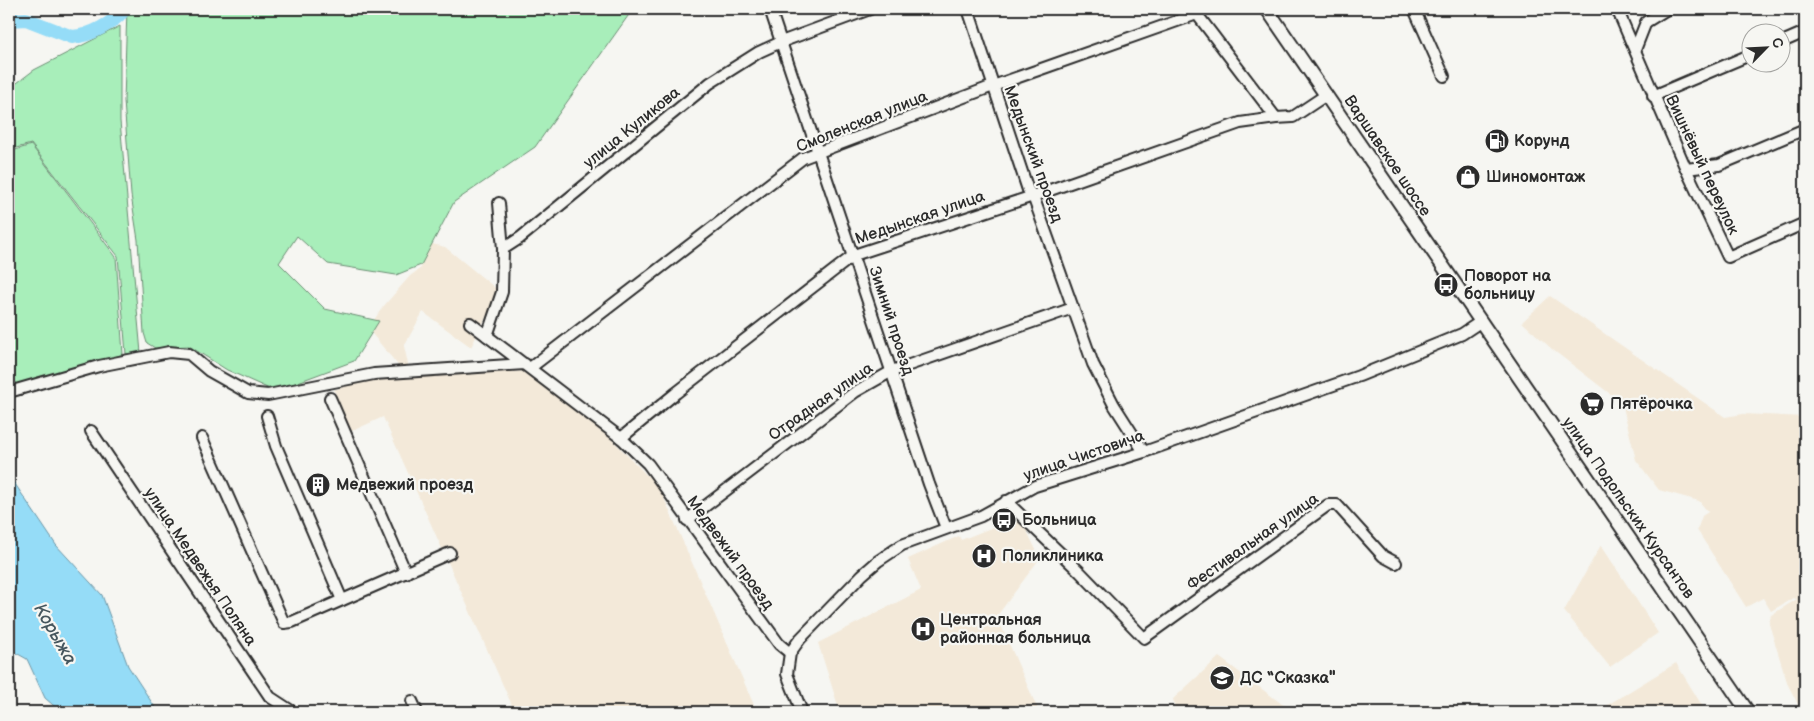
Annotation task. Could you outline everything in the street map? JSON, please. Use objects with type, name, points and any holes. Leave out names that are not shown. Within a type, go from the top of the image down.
[{"type":"main road","name":"Варшавское шоссе","points":[[1267,9],[1480,322]]},
{"type":"main road","name":"улица Подольских Курсантов","points":[[1480,322],[1748,712]]},
{"type":"street","name":"Зимний проезд","points":[[770,9],[946,528]]},
{"type":"street","name":"улица Куликова","points":[[503,250],[710,84],[759,52],[870,9]]},
{"type":"street","name":"Медынский проезд","points":[[968,9],[1028,190],[1033,196],[1093,364],[1114,406],[1144,452]]},
{"type":"street","points":[[1414,9],[1444,76]]},
{"type":"street","name":"Вишнёвый переулок","points":[[1617,9],[1686,170],[1728,257],[1805,223]]},
{"type":"street","points":[[1635,50],[1646,22],[1667,9]]},
{"type":"street","name":"Смоленская улица","points":[[528,366],[803,158],[1195,12]]},
{"type":"street","points":[[1195,12],[1276,118]]},
{"type":"street","points":[[1792,38],[1805,32]]},
{"type":"street","points":[[1654,96],[1742,58]]},
{"type":"street","name":"Медынская улица","points":[[621,438],[676,392],[854,255],[1033,196],[1240,123],[1293,117],[1326,95]]},
{"type":"street","points":[[1686,170],[1719,165],[1805,129]]},
{"type":"street","points":[[487,336],[502,292],[503,250],[498,203]]},
{"type":"street","name":"Отрадная улица","points":[[687,520],[855,392],[892,371],[1073,308]]},
{"type":"street","name":"улица Чистовича","points":[[790,653],[800,639],[878,561],[902,545],[980,516],[1034,486],[1144,452],[1402,360],[1462,334],[1480,322]]},
{"type":"street","name":"Медвежий проезд","points":[[470,323],[621,438],[648,464],[778,644],[790,653]]},
{"type":"street","points":[[9,392],[99,366],[169,352],[189,354],[209,371],[248,393],[268,395],[374,374],[528,366]]},
{"type":"street","points":[[330,398],[406,573]]},
{"type":"street","points":[[267,416],[276,446],[342,600]]},
{"type":"street","name":"улица Медвежья Поляна","points":[[91,430],[270,697],[292,712]]},
{"type":"street","points":[[202,438],[284,624],[450,553]]},
{"type":"street","name":"Фестивальная улица","points":[[1006,501],[1080,572],[1144,638],[1328,505],[1337,504],[1383,556],[1396,563]]},
{"type":"street","points":[[790,653],[787,674],[802,712]]},
{"type":"street","points":[[412,701],[417,712]]},
{"type":"shaded area","points":[[424,242],[445,247],[499,291],[471,347],[423,312],[404,346],[409,369],[402,370],[368,329],[382,308],[410,276],[421,268],[416,245]]},
{"type":"shaded area","points":[[1550,296],[1725,417],[1743,414],[1805,417],[1805,712],[1802,712],[1788,685],[1769,624],[1771,615],[1797,599],[1793,598],[1771,611],[1763,598],[1746,607],[1697,530],[1702,516],[1708,512],[1699,501],[1659,490],[1636,460],[1622,403],[1553,350],[1522,322]]},
{"type":"shaded area","points":[[527,371],[596,423],[660,489],[757,712],[515,712],[383,417],[350,432],[334,390],[367,379]]},
{"type":"shaded area","name":"Центральная районная больница","points":[[1013,519],[1023,523],[1040,558],[997,616],[1039,712],[840,712],[818,643],[921,590],[908,559],[959,536],[961,540]]},
{"type":"shaded area","points":[[1601,545],[1658,633],[1610,667],[1564,611]]},
{"type":"shaded area","name":"ДС “Сказка\"","points":[[1219,657],[1282,704],[1301,712],[1176,712],[1173,699]]},
{"type":"shaded area","points":[[1676,663],[1706,712],[1596,712]]},
{"type":"green space","points":[[127,9],[633,9],[535,147],[454,202],[421,265],[396,275],[328,264],[297,236],[279,263],[325,309],[379,321],[354,361],[274,391],[227,370],[189,346],[155,348],[147,343],[144,333],[138,240],[131,195],[124,101]]},
{"type":"green space","points":[[120,26],[120,121],[141,353],[126,354],[118,256],[31,144],[9,150],[9,89],[34,70]]},
{"type":"green space","points":[[31,145],[116,257],[123,354],[53,378],[9,389],[9,152]]},
{"type":"water","points":[[9,475],[56,545],[102,595],[128,666],[158,712],[61,712],[45,698],[27,659],[9,649]]},
{"type":"waterway","name":"Корыжа","points":[[9,20],[26,19],[72,37],[87,34],[101,28],[125,9]]},
{"type":"place","name":"Корунд","points":[[1497,141]]},
{"type":"place","name":"Шиномонтаж","points":[[1468,177]]},
{"type":"place","name":"Поворот на больницу","points":[[1446,285]]},
{"type":"place","name":"Пятёрочка","points":[[1592,404]]},
{"type":"place","name":"Медвежий проезд","points":[[318,485]]},
{"type":"place","name":"Больница","points":[[1004,520]]},
{"type":"place","name":"Поликлиника","points":[[984,556]]},
{"type":"place","name":"Центральная районная больница","points":[[923,629]]},
{"type":"place","name":"ДС “Сказка\"","points":[[1222,678]]}]
